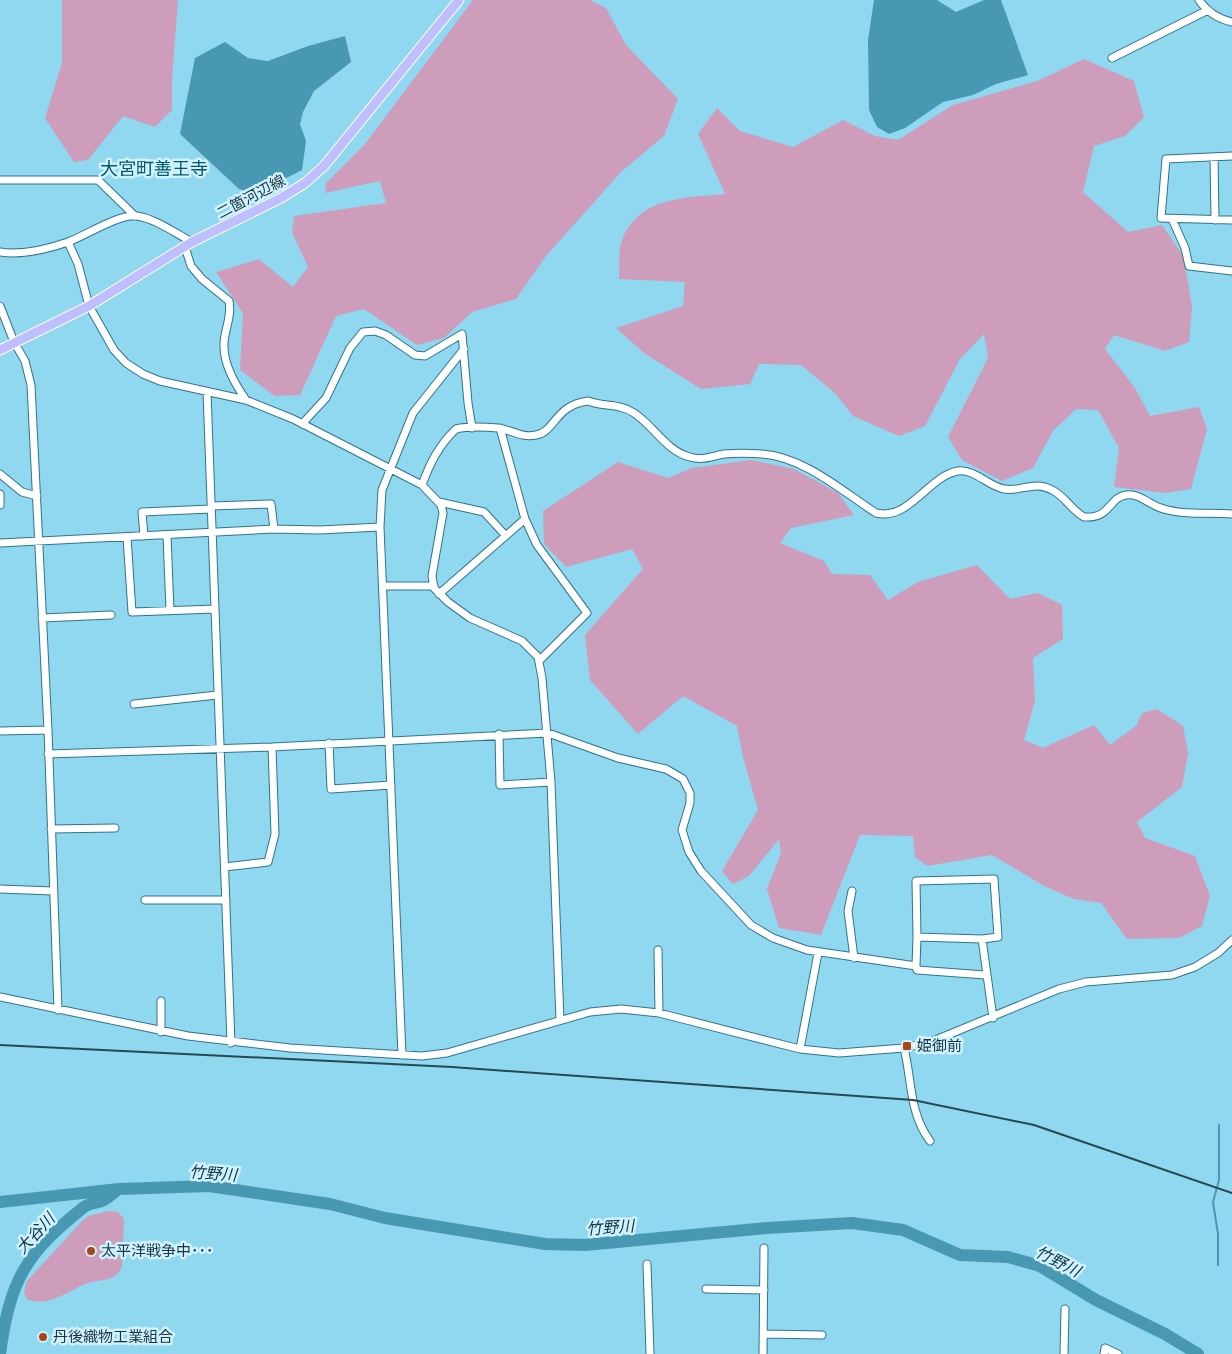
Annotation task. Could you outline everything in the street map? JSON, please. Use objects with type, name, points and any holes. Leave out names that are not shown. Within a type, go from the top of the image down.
[{"type":"main road","name":"二箇河辺線","points":[[0,350],[89,306],[189,244],[281,198],[305,183],[324,166],[457,0]]},
{"type":"street","points":[[1200,0],[1208,10],[1222,20],[1232,22]]},
{"type":"street","points":[[1112,58],[1208,10]]},
{"type":"street","points":[[1214,156],[1215,220]]},
{"type":"street","points":[[1232,156],[1166,159],[1161,218],[1232,220]]},
{"type":"street","points":[[0,180],[98,180],[135,216],[150,220],[189,244],[191,266],[202,279],[229,301],[231,311],[224,343],[226,358],[232,380],[246,400]]},
{"type":"street","points":[[0,252],[10,253],[34,250],[68,242],[112,222],[135,216]]},
{"type":"street","points":[[1172,219],[1185,248],[1189,266],[1232,271]]},
{"type":"street","points":[[68,242],[78,264],[89,306],[114,350],[126,363],[143,374],[160,381],[246,400],[302,424],[422,485],[441,505],[443,522],[432,576],[434,586],[439,594],[470,618],[522,641],[538,657],[548,733],[551,782],[560,1020]]},
{"type":"street","points":[[0,306],[14,342],[26,361],[31,384],[48,730],[58,1010]]},
{"type":"street","points":[[302,424],[326,398],[350,348],[363,332],[380,333],[415,355],[425,356],[462,334],[472,428]]},
{"type":"street","points":[[402,1055],[380,527],[382,490],[413,413],[464,349]]},
{"type":"street","points":[[207,392],[231,1043]]},
{"type":"street","points":[[422,485],[432,460],[446,438],[456,428],[500,428],[523,437],[538,435],[550,427],[556,416],[566,407],[588,400],[596,404],[615,404],[634,413],[676,452],[702,459],[725,454],[781,457],[799,464],[876,513],[885,515],[900,510],[943,478],[960,471],[974,474],[1002,488],[1028,485],[1045,486],[1061,495],[1084,516],[1100,515],[1109,509],[1116,500],[1126,495],[1138,496],[1159,508],[1232,514]]},
{"type":"street","points":[[500,428],[525,519],[537,545],[587,613],[539,661]]},
{"type":"street","points":[[0,474],[22,492],[37,496]]},
{"type":"street","points":[[0,494],[0,505]]},
{"type":"street","points":[[439,502],[484,512],[506,536]]},
{"type":"street","points":[[144,536],[142,512],[271,504],[274,529]]},
{"type":"street","points":[[439,594],[525,519]]},
{"type":"street","points":[[0,543],[274,529],[320,530],[380,527]]},
{"type":"street","points":[[167,535],[170,612]]},
{"type":"street","points":[[128,537],[132,612],[215,609]]},
{"type":"street","points":[[383,586],[434,586]]},
{"type":"street","points":[[42,618],[110,615]]},
{"type":"street","points":[[134,704],[217,695]]},
{"type":"street","points":[[0,731],[48,730]]},
{"type":"street","points":[[48,754],[272,747],[548,733],[618,758],[650,765],[676,774],[688,786],[690,793],[690,803],[682,830],[684,840],[693,860],[751,925],[790,945],[818,953],[916,966]]},
{"type":"street","points":[[499,734],[500,785],[551,782]]},
{"type":"street","points":[[329,743],[330,789],[391,785]]},
{"type":"street","points":[[225,867],[268,862],[276,834],[272,747]]},
{"type":"street","points":[[51,829],[115,828]]},
{"type":"street","points":[[917,938],[982,939],[998,937],[994,879],[916,881],[917,970],[985,975]]},
{"type":"street","points":[[0,889],[53,891]]},
{"type":"street","points":[[852,891],[848,911],[854,958]]},
{"type":"street","points":[[145,900],[226,900]]},
{"type":"street","points":[[982,939],[985,975],[993,1018]]},
{"type":"street","points":[[0,997],[162,1032],[231,1043],[402,1055],[447,1053],[560,1020],[606,1010],[659,1013],[800,1049],[839,1053],[904,1048],[933,1041],[993,1018],[1059,989],[1086,982],[1172,975],[1195,967],[1232,940]]},
{"type":"street","points":[[658,950],[659,1013]]},
{"type":"street","points":[[800,1049],[818,953]]},
{"type":"street","points":[[161,1001],[162,1032]]},
{"type":"street","points":[[904,1048],[911,1080],[914,1111],[930,1141]]},
{"type":"street","points":[[764,1248],[764,1354]]},
{"type":"street","points":[[647,1264],[650,1354]]},
{"type":"street","points":[[706,1289],[764,1290]]},
{"type":"street","points":[[1064,1354],[1065,1309]]},
{"type":"street","points":[[764,1334],[822,1335]]},
{"type":"street","points":[[1104,1354],[1105,1348],[1118,1354]]},
{"type":"shaded area","points":[[62,0],[178,0],[172,80],[172,110],[155,127],[123,116],[88,160],[74,162],[45,118],[62,63]]},
{"type":"shaded area","points":[[473,0],[590,0],[606,8],[626,45],[678,99],[664,136],[621,172],[546,256],[516,299],[472,312],[444,338],[417,345],[364,309],[336,316],[300,395],[275,396],[240,370],[243,313],[216,272],[259,259],[293,287],[308,267],[292,232],[294,216],[386,203],[380,181],[325,193],[326,183],[365,144]]},
{"type":"shaded area","points":[[1084,59],[1134,81],[1144,117],[1125,136],[1094,146],[1083,192],[1128,232],[1162,225],[1184,257],[1192,307],[1189,342],[1165,351],[1114,335],[1105,349],[1135,388],[1150,416],[1199,407],[1207,429],[1191,489],[1165,493],[1114,487],[1119,448],[1098,410],[1076,409],[1053,431],[1033,468],[1002,481],[962,460],[948,437],[988,358],[984,334],[960,359],[925,426],[899,436],[853,416],[835,393],[801,365],[759,364],[750,384],[701,389],[644,353],[616,328],[683,306],[685,282],[619,279],[621,244],[630,226],[640,215],[652,207],[680,199],[725,194],[698,134],[717,108],[740,131],[793,147],[843,120],[875,136],[898,140],[953,105],[1037,81]]},
{"type":"shaded area","points":[[751,460],[794,469],[838,493],[854,515],[791,528],[780,543],[824,561],[832,574],[870,575],[888,600],[918,582],[977,565],[1010,599],[1038,593],[1062,605],[1063,639],[1033,658],[1035,701],[1024,740],[1043,748],[1094,725],[1110,745],[1136,726],[1142,713],[1157,709],[1183,726],[1188,753],[1182,787],[1137,822],[1145,838],[1195,856],[1210,896],[1202,926],[1179,938],[1127,939],[1101,903],[1074,899],[1044,886],[992,855],[927,866],[915,857],[913,836],[860,835],[821,935],[779,928],[767,889],[781,853],[779,839],[749,876],[733,884],[722,871],[758,810],[743,757],[737,726],[683,696],[638,734],[590,680],[585,635],[643,569],[632,549],[566,567],[544,544],[543,511],[618,462],[668,478],[692,468]]},
{"type":"shaded area","points":[[109,1211],[118,1212],[124,1219],[122,1266],[118,1274],[109,1279],[85,1284],[57,1298],[42,1302],[27,1299],[24,1293],[27,1281],[82,1221],[88,1216]]},
{"type":"water","points":[[874,0],[937,0],[956,12],[984,0],[1001,0],[1028,75],[996,84],[973,95],[943,102],[905,128],[889,134],[877,127],[869,110],[868,40]]},
{"type":"water","points":[[345,36],[351,62],[314,91],[303,112],[300,124],[306,141],[302,170],[255,194],[239,189],[180,134],[195,58],[225,42],[248,58],[268,61],[308,46]]},
{"type":"waterway","points":[[1218,1265],[1218,1234],[1213,1202],[1219,1180],[1219,1125]]},
{"type":"waterway","name":"竹野川","points":[[0,1202],[119,1189],[209,1186],[330,1204],[385,1218],[545,1244],[585,1245],[767,1228],[852,1223],[903,1230],[960,1255],[1008,1257],[1040,1266],[1096,1300],[1165,1334],[1198,1354]]},
{"type":"waterway","name":"大谷川","points":[[0,1354],[4,1328],[15,1287],[34,1255],[47,1239],[84,1207],[104,1200],[117,1190]]},
{"type":"railway","points":[[0,1045],[452,1067],[913,1100],[1034,1125],[1232,1193]]},
{"type":"place","name":"姫御前","points":[[907,1046]]},
{"type":"place","name":"太平洋戦争中･･･","points":[[91,1251]]},
{"type":"place","name":"丹後織物工業組合","points":[[43,1337]]},
{"type":"district","name":"大宮町善王寺","points":[[154,169]]}]
